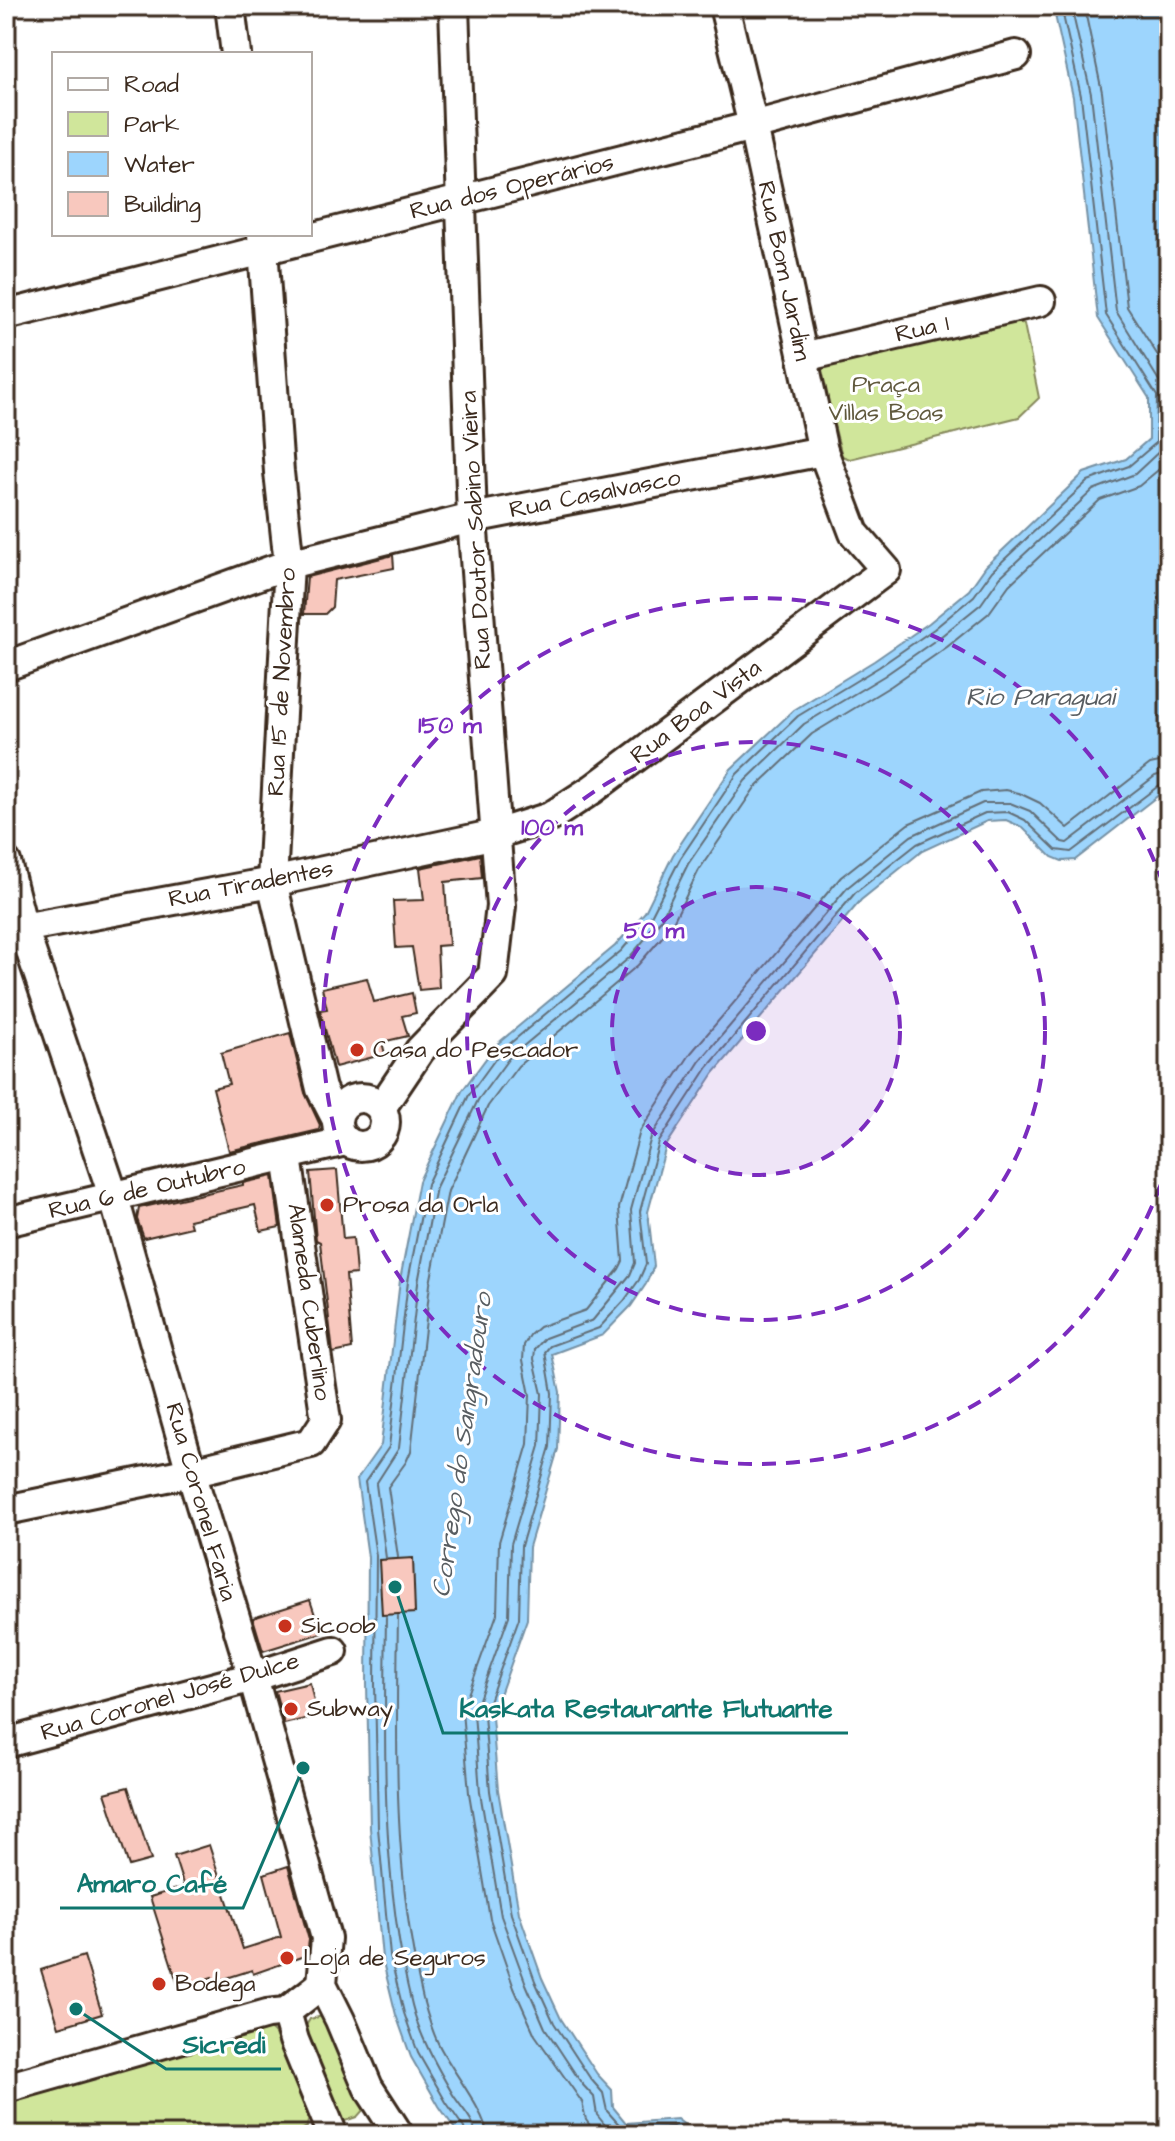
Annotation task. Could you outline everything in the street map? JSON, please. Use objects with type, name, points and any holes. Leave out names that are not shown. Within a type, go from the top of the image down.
[{"type":"street","points":[[230,6],[236,52]]},
{"type":"street","name":"Rua Doutor Sabino Vieira","points":[[381,1108],[420,1050],[493,975],[501,906],[472,518],[454,6]]},
{"type":"street","name":"Rua Bom Jardim","points":[[724,6],[823,451],[854,533],[886,570]]},
{"type":"street","name":"Rua dos Operários","points":[[312,231],[462,199],[753,126],[1016,55]]},
{"type":"street","name":"Rua dos Operários","points":[[6,315],[291,236]]},
{"type":"street","name":"Rua 15 de Novembro","points":[[263,242],[279,472],[289,564],[272,882],[321,1089],[341,1131]]},
{"type":"street","name":"Rua 1","points":[[803,357],[1041,301]]},
{"type":"street","name":"Rua Casalvasco","points":[[6,666],[289,564],[472,518],[823,451]]},
{"type":"street","name":"Rua Boa Vista","points":[[496,834],[550,817],[593,789],[886,570]]},
{"type":"street","name":"Rua Tiradentes","points":[[15,930],[272,882],[496,834]]},
{"type":"street","name":"Rua Coronel Faria","points":[[6,862],[15,930],[114,1198],[191,1472],[253,1677],[326,1938],[322,1984]]},
{"type":"street","points":[[359,1098],[375,1102],[381,1108],[385,1124],[380,1137],[367,1145],[352,1145],[341,1131],[344,1105],[359,1098]]},
{"type":"street","name":"Rua 6 de Outubro","points":[[6,1222],[287,1157],[341,1131]]},
{"type":"street","name":"Alameda Cuberlino","points":[[191,1472],[311,1443],[326,1420],[287,1157]]},
{"type":"street","points":[[6,1510],[191,1472]]},
{"type":"street","name":"Rua Coronel José Dulce","points":[[6,1743],[253,1677],[333,1651]]},
{"type":"street","points":[[6,2088],[267,2014],[286,2012],[322,1984],[368,2087],[399,2135]]},
{"type":"street","points":[[286,2012],[330,2134]]},
{"type":"green space","name":"Praça Villas Boas","points":[[1005,318],[1024,324],[1039,398],[1019,417],[850,459],[842,456],[821,374],[824,363]]},
{"type":"green space","points":[[328,2018],[365,2108],[357,2117],[342,2122],[304,2029],[310,2019]]},
{"type":"green space","points":[[267,2026],[275,2034],[309,2115],[307,2127],[292,2135],[6,2135],[6,2096]]},
{"type":"water","name":"Rio Paraguai","points":[[1053,6],[1169,6],[1169,787],[1075,860],[1062,861],[1052,857],[1022,827],[1006,820],[987,821],[922,851],[861,900],[714,1073],[666,1146],[648,1212],[654,1266],[646,1284],[631,1306],[603,1335],[552,1354],[560,1392],[558,1449],[529,1547],[527,1619],[492,1717],[498,1790],[519,1913],[542,1978],[561,2019],[597,2074],[612,2090],[613,2107],[626,2123],[677,2119],[698,2135],[459,2135],[411,2057],[396,2015],[382,1958],[370,1828],[368,1557],[357,1479],[381,1445],[400,1280],[419,1181],[462,1091],[496,1045],[615,946],[645,912],[673,855],[731,769],[794,710],[874,661],[929,623],[969,590],[986,566],[1084,473],[1126,459],[1149,439],[1149,398],[1098,318],[1073,97]]},
{"type":"building","points":[[393,555],[394,568],[334,580],[332,607],[325,614],[304,614],[307,577]]},
{"type":"building","points":[[480,855],[482,878],[445,882],[449,945],[437,946],[439,988],[419,990],[412,947],[396,948],[393,901],[424,900],[420,868]]},
{"type":"building","points":[[367,978],[374,1002],[412,993],[416,1013],[402,1016],[408,1036],[382,1042],[385,1054],[335,1067],[320,1010],[327,1009],[322,988]]},
{"type":"building","points":[[290,1033],[305,1093],[320,1125],[319,1130],[229,1151],[213,1088],[229,1084],[221,1053]]},
{"type":"building","name":"Prosa da Orla","points":[[337,1170],[343,1239],[353,1238],[356,1274],[346,1275],[352,1349],[333,1353],[320,1242],[316,1240],[310,1172]]},
{"type":"building","points":[[273,1176],[280,1227],[261,1231],[255,1205],[189,1220],[191,1227],[144,1238],[137,1219],[139,1208]]},
{"type":"building","points":[[413,1558],[415,1613],[382,1615],[379,1560]]},
{"type":"building","name":"Sicoob","points":[[310,1600],[321,1633],[263,1651],[253,1618]]},
{"type":"building","name":"Subway","points":[[310,1683],[317,1716],[284,1724],[275,1691]]},
{"type":"building","points":[[128,1787],[151,1860],[129,1866],[105,1793]]},
{"type":"building","points":[[209,1845],[243,1949],[281,1937],[264,1874],[288,1866],[309,1940],[307,1955],[253,1974],[252,1970],[214,1982],[212,1977],[179,1988],[150,1897],[184,1887],[174,1856]]},
{"type":"building","points":[[84,1956],[102,2014],[59,2027],[41,1970]]},
{"type":"place","name":"Casa do Pescador","points":[[357,1050]]},
{"type":"place","name":"Prosa da Orla","points":[[327,1205]]},
{"type":"place","name":"Kaskata Restaurante Flutuante","points":[[395,1587]]},
{"type":"place","name":"Sicoob","points":[[285,1626]]},
{"type":"place","name":"Subway","points":[[291,1709]]},
{"type":"place","name":"Amaro Café","points":[[303,1768]]},
{"type":"place","name":"Loja de Seguros","points":[[287,1958]]},
{"type":"place","name":"Bodega","points":[[159,1984]]},
{"type":"place","name":"Sicredi","points":[[76,2009]]},
{"type":"water label","name":"Corrego do Sangradouro","points":[[462,1445]]}]
